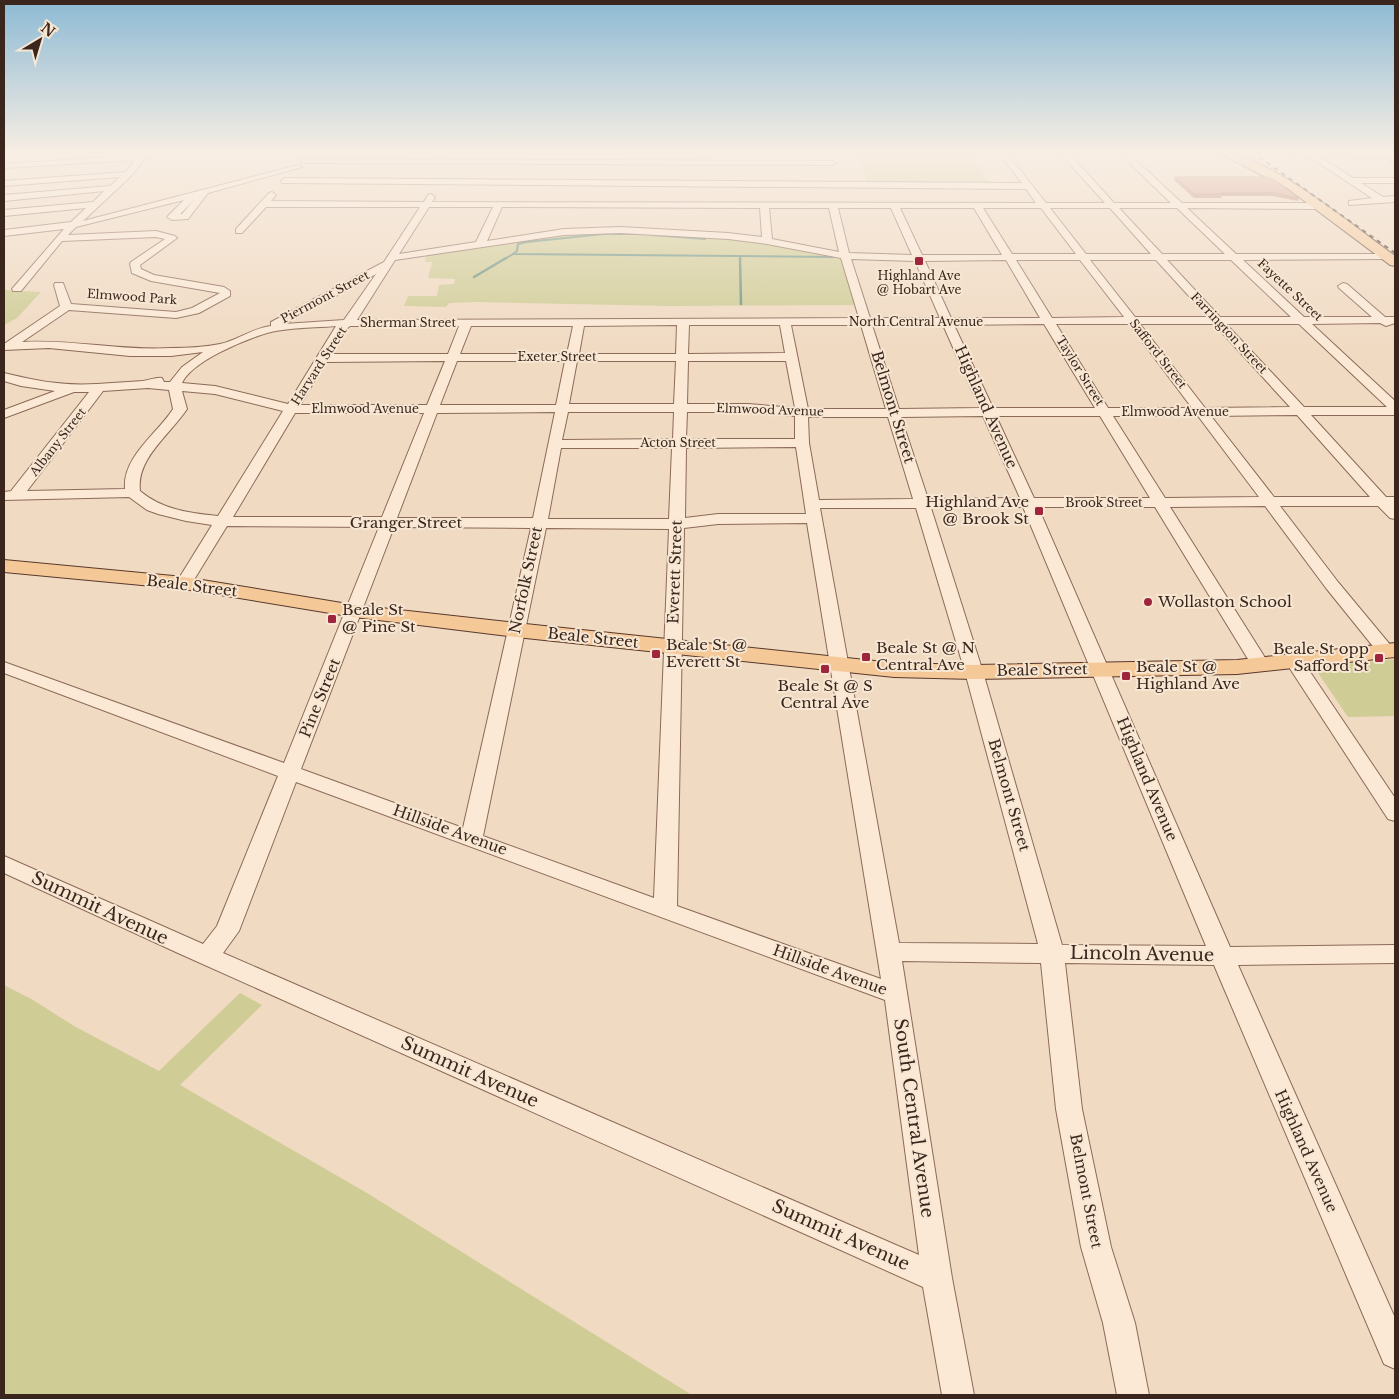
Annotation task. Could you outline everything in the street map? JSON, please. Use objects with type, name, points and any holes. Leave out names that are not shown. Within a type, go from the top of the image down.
[{"type":"main road","points":[[1334,217],[1391,259]]},
{"type":"main road","name":"Beale Street","points":[[4,566],[184,583],[354,611],[516,630],[894,670],[974,672],[1237,667],[1391,651]]},
{"type":"street","points":[[17,289],[59,238],[82,217]]},
{"type":"street","points":[[4,233],[72,226],[110,217]]},
{"type":"street","points":[[239,231],[252,217]]},
{"type":"street","name":"Harvard Street","points":[[184,583],[341,328],[352,319],[418,217]]},
{"type":"street","points":[[480,245],[492,217]]},
{"type":"street","points":[[567,224],[569,217]]},
{"type":"street","points":[[671,217],[695,220],[767,241],[845,256],[918,258],[1391,259]]},
{"type":"street","points":[[389,261],[480,245],[567,224],[620,230],[708,217]]},
{"type":"street","points":[[765,217],[767,241]]},
{"type":"street","name":"Belmont Street","points":[[840,217],[845,256],[974,672],[1051,947],[1070,1108],[1096,1247],[1119,1323],[1133,1395]]},
{"type":"street","name":"Highland Avenue","points":[[900,217],[1029,503],[1395,1353]]},
{"type":"street","name":"Taylor Street","points":[[984,217],[1260,664]]},
{"type":"street","name":"Safford Street","points":[[1053,217],[1332,585],[1391,651]]},
{"type":"street","name":"Farrington Street","points":[[1122,217],[1302,412],[1389,502],[1395,515]]},
{"type":"street","name":"Fayette Street","points":[[1191,217],[1395,409]]},
{"type":"street","points":[[59,238],[163,235]]},
{"type":"street","name":"Elmwood Park","points":[[5,348],[57,315],[66,307],[174,315],[195,311],[225,295],[225,291],[220,289],[152,278],[136,271],[135,264],[139,260],[172,238],[163,235]]},
{"type":"street","name":"Piermont Street","points":[[265,330],[389,261]]},
{"type":"street","points":[[59,285],[66,307]]},
{"type":"street","points":[[1343,286],[1389,320],[1395,330]]},
{"type":"street","name":"North Central Avenue","points":[[785,322],[1389,320]]},
{"type":"street","name":"Pine Street","points":[[206,956],[227,932],[466,322]]},
{"type":"street","name":"Norfolk Street","points":[[472,838],[539,524],[579,322]]},
{"type":"street","name":"Everett Street","points":[[665,911],[683,322]]},
{"type":"street","points":[[785,322],[790,357],[802,413],[802,443],[840,664]]},
{"type":"street","name":"Sherman Street","points":[[5,348],[49,344],[130,352],[159,352],[223,347],[265,330],[314,324],[785,322]]},
{"type":"street","points":[[10,495],[133,493],[133,475],[138,464],[180,409],[180,399],[175,387],[180,374],[223,347]]},
{"type":"street","name":"Exeter Street","points":[[323,358],[790,357]]},
{"type":"street","name":"Elmwood Avenue","points":[[148,384],[180,374]]},
{"type":"street","name":"Elmwood Avenue","points":[[4,377],[30,384],[79,389],[148,384],[215,390],[291,409],[748,408],[802,413],[988,413],[1302,412],[1395,409]]},
{"type":"street","name":"Albany Street","points":[[10,495],[98,388]]},
{"type":"street","points":[[4,414],[38,401],[79,389]]},
{"type":"street","name":"Acton Street","points":[[554,444],[802,443]]},
{"type":"street","name":"Granger Street","points":[[133,493],[140,500],[166,512],[186,517],[222,521],[676,524],[814,511]]},
{"type":"street","name":"Brook Street","points":[[814,511],[921,503],[1389,502]]},
{"type":"street","points":[[1294,660],[1388,793],[1395,814]]},
{"type":"street","name":"South Central Avenue","points":[[840,664],[896,994],[938,1278],[958,1395]]},
{"type":"street","name":"Hillside Avenue","points":[[4,667],[472,838],[665,911],[896,994]]},
{"type":"street","name":"Summit Avenue","points":[[4,864],[206,956],[938,1278]]},
{"type":"street","name":"Lincoln Avenue","points":[[889,952],[1222,955],[1395,954]]},
{"type":"shaded area","points":[[615,231],[714,237],[767,243],[846,259],[860,305],[670,306],[476,302],[449,303],[446,307],[404,306],[408,296],[437,296],[439,285],[454,284],[455,279],[428,278],[432,262],[425,262],[426,255],[581,233]]},
{"type":"shaded area","points":[[4,290],[41,292],[17,318],[4,325]]},
{"type":"shaded area","points":[[1395,659],[1395,716],[1348,717],[1314,667]]},
{"type":"shaded area","points":[[4,985],[33,1000],[74,1026],[159,1071],[240,993],[262,1005],[180,1085],[367,1193],[692,1395],[4,1395]]},
{"type":"waterway","points":[[513,254],[517,251],[518,244],[527,242],[603,234],[646,234]]},
{"type":"waterway","points":[[653,235],[705,239]]},
{"type":"waterway","points":[[503,260],[513,254]]},
{"type":"waterway","points":[[513,254],[833,257]]},
{"type":"waterway","points":[[474,277],[506,258]]},
{"type":"waterway","points":[[740,258],[741,304]]},
{"type":"railway","points":[[1344,217],[1395,253]]},
{"type":"place","name":"Highland Ave @ Hobart Ave","points":[[919,261]]},
{"type":"place","name":"Highland Ave @ Brook St","points":[[1039,511]]},
{"type":"place","name":"Wollaston School","points":[[1148,602]]},
{"type":"place","name":"Beale St @ Pine St","points":[[332,619]]},
{"type":"place","name":"Beale St @ Everett St","points":[[656,654]]},
{"type":"place","name":"Beale St @ N Central Ave","points":[[866,657]]},
{"type":"place","name":"Beale St opp Safford St","points":[[1379,658]]},
{"type":"place","name":"Beale St @ S Central Ave","points":[[825,669]]},
{"type":"place","name":"Beale St @ Highland Ave","points":[[1126,676]]}]
